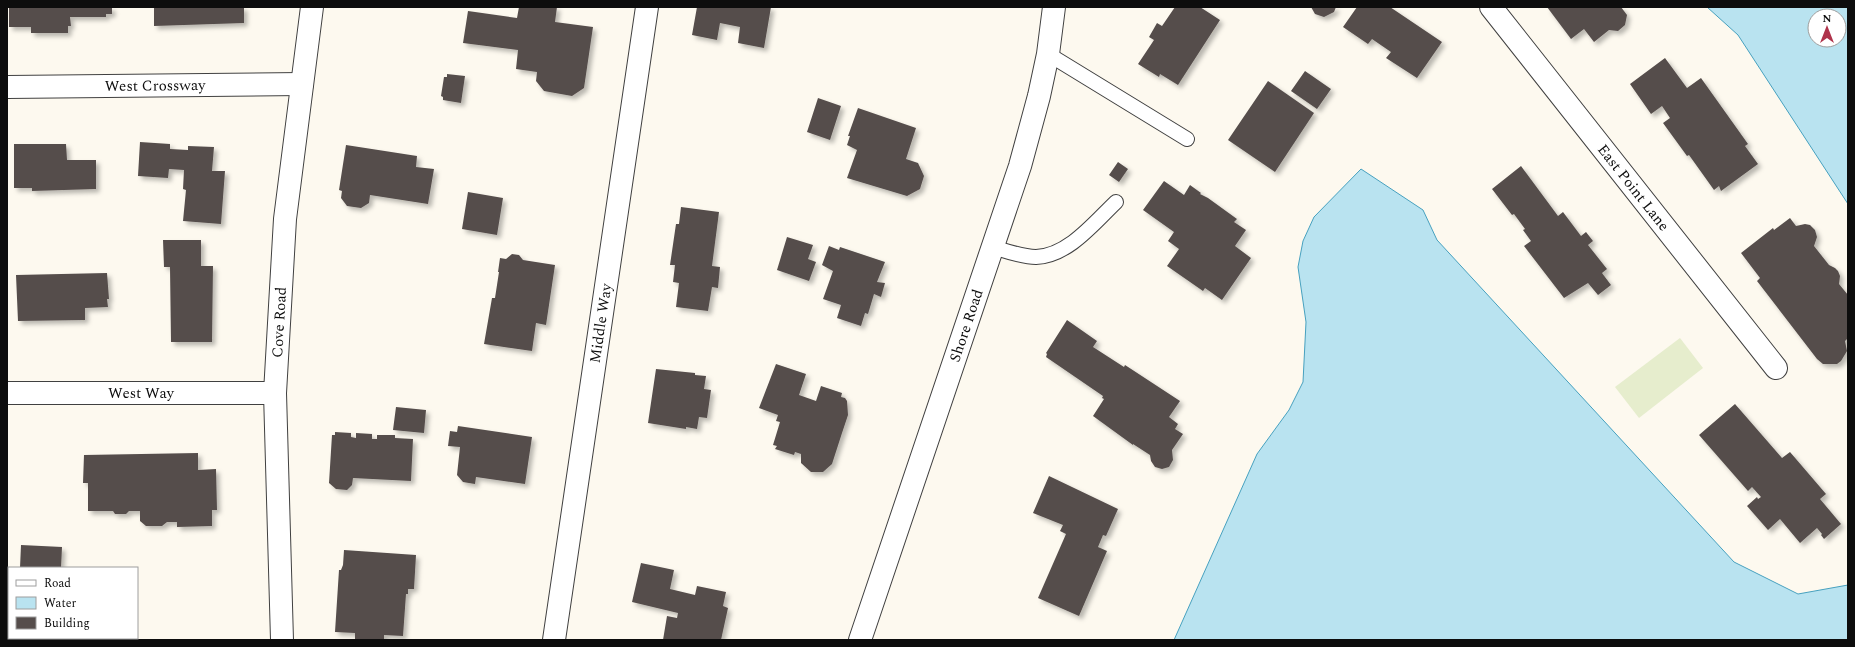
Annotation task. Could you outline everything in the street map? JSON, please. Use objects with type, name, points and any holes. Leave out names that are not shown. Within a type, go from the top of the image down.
[{"type":"street","name":"Cove Road","points":[[282,640],[276,393],[285,219],[312,7]]},
{"type":"street","name":"Middle Way","points":[[554,640],[647,7]]},
{"type":"street","name":"Shore Road","points":[[860,640],[1020,166],[1039,96],[1048,54],[1054,7]]},
{"type":"street","name":"East Point Lane","points":[[1492,7],[1776,368]]},
{"type":"street","name":"West Crossway","points":[[7,87],[302,84]]},
{"type":"street","name":"West Way","points":[[7,393],[276,393]]},
{"type":"lane","points":[[1048,54],[1187,139]]},
{"type":"lane","points":[[993,247],[1036,257],[1057,252],[1080,236],[1116,202]]},
{"type":"green space","points":[[1680,338],[1703,368],[1639,418],[1615,387]]},
{"type":"water","points":[[1707,7],[1848,7],[1848,204],[1738,35]]},
{"type":"water","points":[[1361,169],[1423,210],[1437,240],[1734,562],[1798,594],[1848,585],[1848,640],[1174,640],[1257,454],[1289,410],[1303,382],[1306,322],[1298,267],[1303,241],[1314,217]]},
{"type":"building","points":[[9,7],[112,7],[112,14],[106,14],[106,17],[70,17],[71,26],[68,26],[68,33],[31,33],[31,27],[9,27]]},
{"type":"building","points":[[154,7],[244,7],[244,23],[154,26]]},
{"type":"building","points":[[519,7],[557,7],[555,22],[593,27],[584,88],[572,96],[544,91],[536,81],[537,72],[516,69],[518,50],[463,43],[468,11],[517,18]]},
{"type":"building","points":[[697,7],[771,7],[764,48],[738,43],[740,27],[720,23],[717,40],[692,35]]},
{"type":"building","points":[[1175,7],[1200,7],[1220,20],[1178,85],[1160,74],[1159,77],[1138,64],[1154,40],[1149,37],[1157,23],[1162,26]]},
{"type":"building","points":[[1311,7],[1336,7],[1334,12],[1324,17],[1315,14]]},
{"type":"building","points":[[1357,7],[1390,7],[1442,42],[1417,78],[1386,58],[1391,52],[1372,39],[1368,44],[1343,27]]},
{"type":"building","points":[[1547,7],[1621,7],[1627,15],[1625,25],[1618,31],[1609,30],[1594,42],[1584,29],[1571,39]]},
{"type":"building","points":[[1665,58],[1687,88],[1701,78],[1748,144],[1745,146],[1758,164],[1721,191],[1719,186],[1714,190],[1689,155],[1687,156],[1663,123],[1670,118],[1662,106],[1651,114],[1630,84]]},
{"type":"building","points":[[1305,71],[1331,89],[1317,109],[1291,91]]},
{"type":"building","points":[[447,74],[465,76],[461,103],[443,100],[443,97],[441,96],[444,77],[447,77]]},
{"type":"building","points":[[1268,81],[1314,113],[1275,172],[1228,140]]},
{"type":"building","points":[[818,98],[841,106],[830,140],[807,132]]},
{"type":"building","points":[[858,108],[916,128],[906,159],[918,163],[924,176],[920,189],[907,196],[847,178],[857,150],[847,145],[850,136],[848,136]]},
{"type":"building","points":[[140,142],[170,144],[170,149],[188,150],[188,146],[214,147],[212,171],[225,171],[221,224],[183,221],[186,190],[183,189],[184,170],[169,169],[168,178],[138,176]]},
{"type":"building","points":[[14,144],[66,144],[67,160],[96,160],[96,189],[32,191],[32,188],[14,188]]},
{"type":"building","points":[[346,145],[417,156],[416,167],[434,169],[428,204],[370,195],[369,203],[361,208],[347,206],[341,198],[342,191],[339,190]]},
{"type":"building","points":[[1118,162],[1128,169],[1119,182],[1109,175]]},
{"type":"building","points":[[1521,166],[1558,216],[1563,212],[1581,236],[1586,232],[1593,241],[1588,245],[1607,269],[1602,273],[1611,285],[1598,295],[1588,283],[1564,298],[1524,246],[1531,241],[1523,230],[1525,229],[1492,189]]},
{"type":"building","points":[[1164,181],[1184,195],[1190,185],[1201,193],[1200,194],[1237,219],[1234,222],[1246,230],[1235,246],[1251,258],[1222,300],[1205,288],[1203,291],[1167,266],[1179,249],[1168,241],[1174,232],[1143,210]]},
{"type":"building","points":[[468,192],[503,198],[497,235],[462,229]]},
{"type":"building","points":[[681,207],[719,212],[712,266],[720,267],[718,288],[712,287],[708,311],[676,307],[679,283],[673,282],[675,265],[670,265],[676,224],[679,224]]},
{"type":"building","points":[[1790,218],[1796,226],[1805,224],[1810,225],[1815,230],[1817,237],[1814,246],[1829,265],[1838,271],[1840,276],[1839,284],[1848,295],[1848,338],[1845,341],[1847,351],[1841,361],[1837,364],[1823,364],[1817,359],[1757,281],[1760,278],[1741,253],[1773,228],[1774,230]]},
{"type":"building","points":[[787,237],[813,245],[808,259],[816,262],[809,281],[777,270]]},
{"type":"building","points":[[163,240],[201,240],[201,266],[213,266],[212,342],[171,342],[170,267],[164,267]]},
{"type":"building","points":[[829,246],[839,250],[840,247],[885,262],[877,282],[885,283],[881,297],[874,294],[868,314],[865,313],[861,326],[837,318],[841,305],[823,299],[833,271],[822,265]]},
{"type":"building","points":[[512,254],[519,255],[523,260],[555,265],[546,325],[536,323],[532,351],[484,344],[492,298],[495,298],[500,258],[506,259]]},
{"type":"building","points":[[107,273],[109,299],[107,299],[108,307],[85,308],[85,320],[18,321],[16,275]]},
{"type":"building","points":[[1067,320],[1097,341],[1093,347],[1124,367],[1125,365],[1180,401],[1169,417],[1178,424],[1175,429],[1183,434],[1172,450],[1173,460],[1169,467],[1162,469],[1155,467],[1151,461],[1150,455],[1133,445],[1093,416],[1104,399],[1102,398],[1103,396],[1046,357],[1046,353]]},
{"type":"building","points":[[776,364],[806,374],[799,395],[816,401],[821,386],[842,393],[841,397],[845,398],[847,401],[848,415],[832,464],[823,472],[811,472],[801,463],[801,454],[795,452],[794,455],[775,449],[777,446],[773,445],[780,422],[776,421],[778,415],[759,408]]},
{"type":"building","points":[[656,369],[695,373],[695,375],[706,376],[704,389],[711,390],[707,418],[699,417],[697,429],[686,427],[686,429],[648,423]]},
{"type":"building","points":[[1735,404],[1782,458],[1790,452],[1826,494],[1820,499],[1841,524],[1824,539],[1817,528],[1800,543],[1780,519],[1768,530],[1747,506],[1757,497],[1758,499],[1761,497],[1752,487],[1748,491],[1699,435]]},
{"type":"building","points":[[396,407],[426,410],[424,433],[393,430]]},
{"type":"building","points":[[458,426],[532,437],[525,484],[476,477],[475,484],[463,482],[457,475],[460,447],[448,446],[450,431],[457,432]]},
{"type":"building","points":[[335,432],[351,433],[351,437],[356,438],[356,433],[372,434],[372,439],[377,439],[377,435],[395,435],[395,438],[413,439],[411,481],[353,478],[352,485],[347,490],[336,489],[329,483],[332,435],[335,435]]},
{"type":"building","points":[[198,453],[198,470],[216,469],[217,510],[212,510],[212,526],[177,527],[177,522],[167,522],[162,526],[146,526],[140,521],[140,511],[129,511],[126,514],[115,514],[113,511],[88,511],[88,483],[83,483],[84,455]]},
{"type":"building","points":[[1049,476],[1118,509],[1106,536],[1103,535],[1098,547],[1107,551],[1079,616],[1038,598],[1066,534],[1060,531],[1063,525],[1033,513]]},
{"type":"building","points":[[21,545],[62,547],[61,567],[20,567]]},
{"type":"building","points":[[344,550],[416,555],[414,589],[408,589],[408,594],[406,594],[403,636],[384,635],[384,640],[355,640],[355,633],[335,632],[339,570],[341,570],[343,565]]},
{"type":"building","points":[[641,563],[674,570],[670,589],[695,595],[697,586],[726,592],[723,606],[728,608],[721,640],[663,640],[667,616],[677,618],[678,613],[632,602]]},
{"type":"building","points":[[7,590],[8,639],[76,639],[76,640],[7,640]]}]
